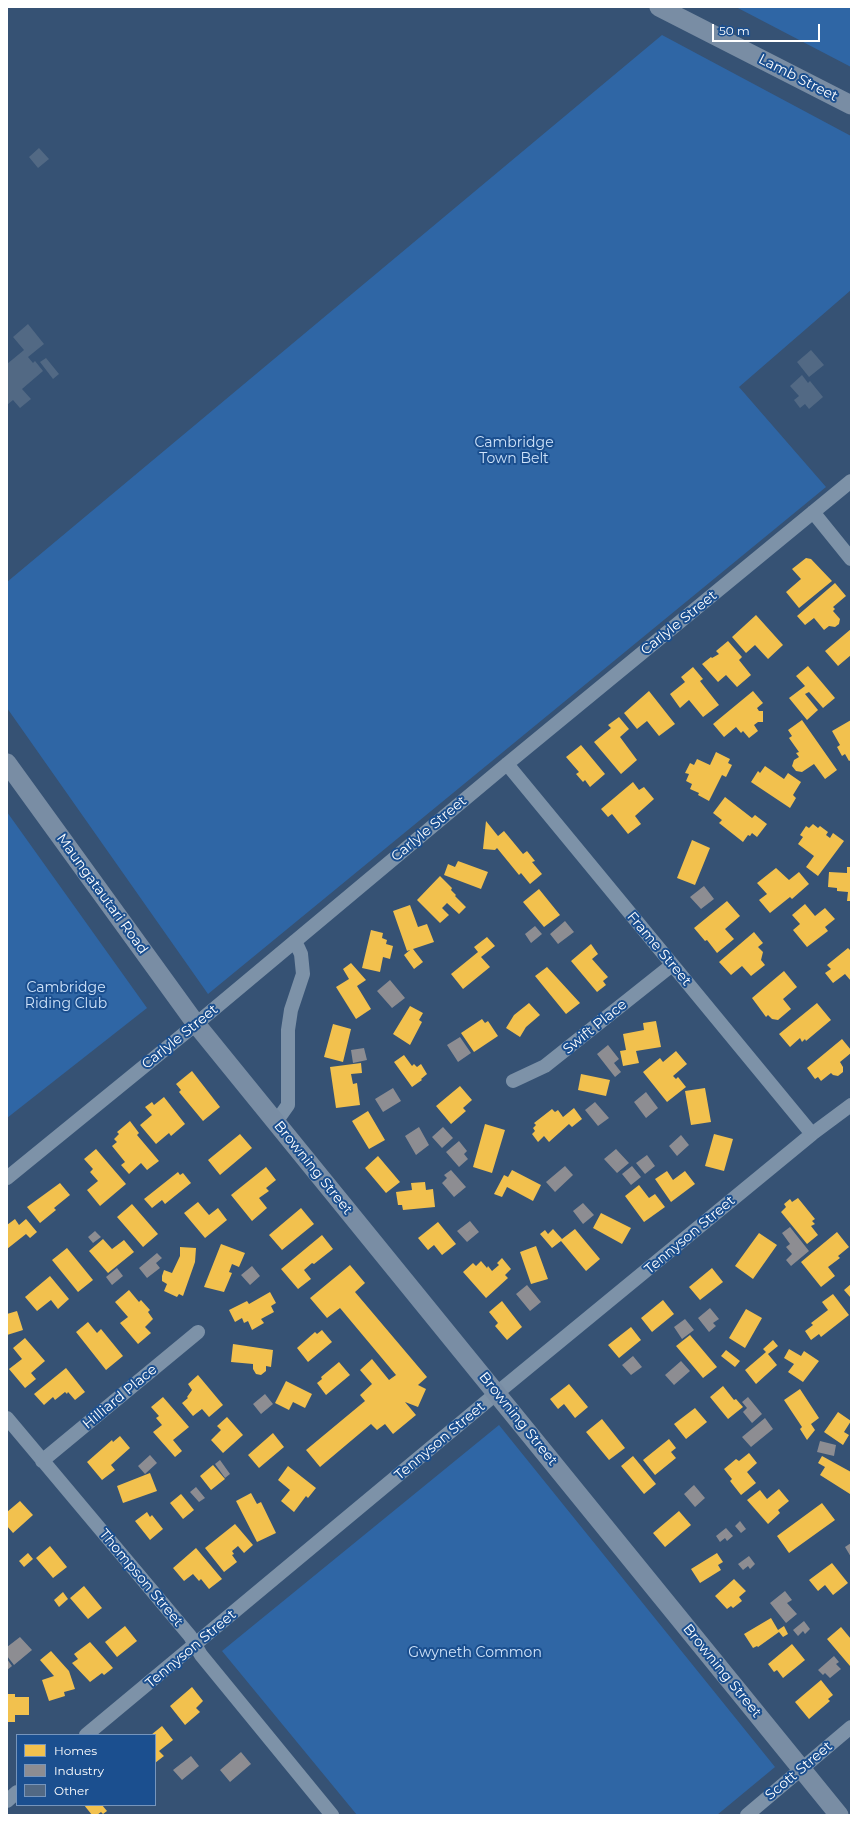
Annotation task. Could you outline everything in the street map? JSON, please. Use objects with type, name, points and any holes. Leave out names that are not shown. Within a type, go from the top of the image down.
[{"type":"street","name":"Lamb Street","points":[[659,7],[851,105]]},
{"type":"street","name":"Carlyle Street","points":[[7,1178],[196,1024],[507,764],[851,481]]},
{"type":"street","points":[[813,512],[851,559]]},
{"type":"street","name":"Maungatautari Road","points":[[7,763],[196,1024]]},
{"type":"street","name":"Frame Street","points":[[507,764],[812,1134]]},
{"type":"street","points":[[276,1122],[288,1105],[288,1030],[291,1010],[303,974],[301,954],[295,941]]},
{"type":"street","name":"Swift Place","points":[[513,1081],[545,1066],[672,965]]},
{"type":"street","name":"Browning Street","points":[[196,1024],[839,1815]]},
{"type":"street","name":"Tennyson Street","points":[[87,1734],[812,1134],[851,1105]]},
{"type":"street","name":"Hilliard Place","points":[[42,1461],[198,1332]]},
{"type":"street","name":"Thompson Street","points":[[7,1418],[190,1636],[200,1655],[332,1815]]},
{"type":"street","name":"Scott Street","points":[[747,1815],[851,1727]]},
{"type":"street","points":[[7,1801],[16,1793]]},
{"type":"green space","points":[[736,7],[851,7],[851,67]]},
{"type":"green space","name":"Cambridge Town Belt","points":[[662,35],[851,136],[851,290],[739,387],[826,487],[208,994],[7,708],[7,582]]},
{"type":"green space","name":"Cambridge Riding Club","points":[[7,812],[147,1008],[7,1118]]},
{"type":"green space","name":"Gwyneth Common","points":[[499,1425],[775,1767],[717,1815],[357,1815],[222,1651]]},
{"type":"building: Homes","points":[[806,558],[811,559],[832,581],[799,608],[786,592],[801,579],[792,569]]},
{"type":"building: Homes","points":[[835,583],[846,596],[833,607],[835,609],[833,611],[840,619],[839,624],[835,627],[829,626],[824,630],[814,618],[805,625],[797,616]]},
{"type":"building: Homes","points":[[756,615],[783,645],[768,659],[755,645],[746,653],[732,637]]},
{"type":"building: Homes","points":[[851,629],[851,655],[838,666],[825,651]]},
{"type":"building: Homes","points":[[728,641],[742,657],[739,660],[751,675],[737,687],[726,675],[718,682],[702,664],[711,657],[712,658],[719,654],[716,651]]},
{"type":"building: Homes","points":[[808,666],[835,698],[823,708],[809,692],[805,694],[818,710],[807,720],[789,698],[805,686],[796,676]]},
{"type":"building: Homes","points":[[693,667],[703,679],[700,681],[719,705],[703,717],[689,700],[680,708],[670,694],[685,682],[681,677]]},
{"type":"building: Homes","points":[[649,691],[675,724],[659,736],[647,721],[637,729],[624,713]]},
{"type":"building: Homes","points":[[753,691],[763,703],[757,708],[759,711],[763,711],[763,722],[758,722],[754,725],[758,731],[749,738],[743,731],[741,733],[736,727],[724,737],[713,724]]},
{"type":"building: Homes","points":[[619,717],[629,729],[620,737],[637,760],[621,774],[594,742],[611,728],[608,725]]},
{"type":"building: Homes","points":[[802,720],[837,770],[825,779],[814,764],[802,772],[796,771],[792,766],[794,760],[799,757],[796,753],[799,752],[789,738],[792,736],[788,730]]},
{"type":"building: Homes","points":[[851,720],[851,760],[849,761],[845,754],[842,756],[837,747],[840,745],[832,731]]},
{"type":"building: Homes","points":[[581,745],[605,774],[590,787],[585,780],[583,782],[576,774],[579,772],[566,757]]},
{"type":"building: Homes","points":[[716,752],[730,759],[728,763],[732,765],[726,777],[722,775],[709,801],[698,795],[699,793],[690,789],[692,784],[686,781],[689,774],[685,773],[690,763],[694,765],[697,759],[710,765]]},
{"type":"building: Homes","points":[[765,766],[784,779],[788,773],[801,782],[793,795],[796,798],[790,808],[751,782],[758,771],[760,773]]},
{"type":"building: Homes","points":[[633,782],[639,790],[644,787],[654,799],[635,816],[641,824],[628,834],[612,814],[608,817],[601,809]]},
{"type":"building: Homes","points":[[725,797],[752,818],[755,815],[767,824],[757,837],[752,833],[750,836],[748,835],[743,842],[719,823],[722,820],[713,813]]},
{"type":"building: Homes","points":[[486,821],[498,836],[504,831],[523,854],[527,851],[535,861],[532,862],[542,874],[530,884],[521,873],[519,875],[497,848],[495,850],[483,849]]},
{"type":"building: Homes","points":[[813,824],[818,828],[820,826],[828,832],[826,835],[830,838],[833,833],[844,841],[818,876],[806,867],[814,856],[798,844],[803,837],[800,835],[806,826],[809,828]]},
{"type":"building: Homes","points":[[692,840],[710,848],[695,885],[677,878]]},
{"type":"building: Homes","points":[[458,861],[488,872],[481,889],[444,875],[448,864],[455,867]]},
{"type":"building: Homes","points":[[847,867],[851,867],[851,901],[847,901],[848,892],[837,891],[837,888],[828,887],[829,872],[847,873]]},
{"type":"building: Homes","points":[[776,868],[789,880],[799,872],[809,884],[792,899],[790,897],[770,913],[759,900],[767,894],[757,883]]},
{"type":"building: Homes","points":[[440,876],[452,888],[451,890],[456,895],[455,896],[466,907],[459,914],[447,903],[442,908],[449,915],[440,923],[417,900]]},
{"type":"building: Homes","points":[[539,889],[560,915],[544,927],[523,902]]},
{"type":"building: Homes","points":[[727,901],[740,916],[725,929],[734,939],[717,953],[707,940],[705,941],[694,928]]},
{"type":"building: Homes","points":[[805,904],[815,916],[825,908],[835,919],[825,927],[828,931],[807,947],[793,930],[800,924],[792,915]]},
{"type":"building: Homes","points":[[410,905],[418,927],[427,924],[434,942],[413,949],[423,962],[414,969],[404,955],[410,950],[407,951],[393,911]]},
{"type":"building: Homes","points":[[371,930],[383,933],[382,938],[387,940],[386,944],[393,946],[390,959],[383,957],[380,972],[362,968]]},
{"type":"building: Homes","points":[[754,932],[763,943],[758,947],[763,952],[761,960],[765,965],[751,976],[742,966],[731,975],[719,962]]},
{"type":"building: Homes","points":[[487,937],[495,946],[481,957],[490,967],[463,989],[451,974],[478,952],[474,947]]},
{"type":"building: Homes","points":[[591,944],[598,954],[592,959],[608,977],[603,981],[606,985],[597,992],[571,961]]},
{"type":"building: Homes","points":[[848,948],[851,951],[851,981],[845,974],[833,983],[825,973],[831,969],[827,965]]},
{"type":"building: Homes","points":[[351,963],[366,980],[357,986],[371,1009],[356,1019],[336,987],[349,979],[343,969]]},
{"type":"building: Homes","points":[[547,967],[580,1003],[566,1014],[535,976]]},
{"type":"building: Homes","points":[[784,971],[797,987],[783,999],[791,1009],[778,1020],[772,1019],[768,1015],[766,1017],[752,998]]},
{"type":"building: Homes","points":[[529,1003],[540,1015],[526,1027],[520,1037],[506,1028],[514,1015]]},
{"type":"building: Homes","points":[[817,1003],[831,1020],[806,1041],[805,1039],[802,1042],[800,1038],[790,1047],[779,1034]]},
{"type":"building: Homes","points":[[410,1006],[423,1013],[419,1020],[422,1022],[410,1045],[393,1034]]},
{"type":"building: Homes","points":[[482,1019],[485,1023],[488,1021],[498,1036],[474,1052],[461,1033]]},
{"type":"building: Homes","points":[[656,1021],[661,1047],[636,1051],[639,1063],[623,1066],[620,1051],[626,1050],[623,1034],[644,1030],[643,1023]]},
{"type":"building: Homes","points":[[333,1024],[351,1029],[343,1062],[324,1057]]},
{"type":"building: Homes","points":[[842,1039],[851,1050],[851,1053],[840,1062],[843,1067],[843,1072],[838,1076],[831,1073],[821,1081],[818,1077],[815,1079],[807,1068]]},
{"type":"building: Homes","points":[[676,1051],[687,1064],[673,1076],[676,1079],[678,1077],[686,1087],[667,1102],[643,1072],[660,1058],[663,1062]]},
{"type":"building: Homes","points":[[404,1055],[412,1066],[414,1064],[417,1067],[421,1064],[427,1074],[421,1079],[422,1080],[412,1087],[394,1062]]},
{"type":"building: Homes","points":[[361,1063],[362,1073],[351,1074],[353,1084],[357,1083],[360,1105],[336,1108],[330,1067]]},
{"type":"building: Homes","points":[[192,1071],[220,1107],[203,1121],[179,1092],[181,1090],[176,1084]]},
{"type":"building: Homes","points":[[581,1074],[610,1080],[606,1096],[578,1090]]},
{"type":"building: Homes","points":[[460,1086],[472,1100],[463,1108],[466,1111],[451,1124],[436,1106]]},
{"type":"building: Homes","points":[[705,1088],[711,1122],[691,1125],[685,1091]]},
{"type":"building: Homes","points":[[164,1097],[185,1124],[171,1136],[169,1133],[156,1144],[140,1125],[152,1115],[145,1107],[152,1102],[154,1105]]},
{"type":"building: Homes","points":[[574,1108],[582,1119],[572,1127],[569,1124],[549,1142],[544,1136],[538,1142],[532,1134],[535,1131],[533,1128],[536,1125],[534,1123],[552,1109],[555,1112],[558,1110],[563,1117]]},
{"type":"building: Homes","points":[[368,1111],[385,1140],[369,1149],[352,1121]]},
{"type":"building: Homes","points":[[130,1121],[139,1133],[137,1135],[159,1161],[147,1170],[141,1163],[129,1174],[121,1165],[125,1162],[112,1146],[117,1142],[114,1139],[119,1134],[117,1132]]},
{"type":"building: Homes","points":[[485,1124],[505,1130],[492,1173],[473,1167]]},
{"type":"building: Homes","points":[[240,1134],[252,1148],[220,1175],[208,1160]]},
{"type":"building: Homes","points":[[714,1134],[733,1139],[724,1171],[705,1166]]},
{"type":"building: Homes","points":[[96,1149],[126,1184],[100,1206],[87,1190],[98,1181],[90,1172],[93,1169],[84,1159]]},
{"type":"building: Homes","points":[[378,1156],[400,1182],[386,1193],[365,1168]]},
{"type":"building: Homes","points":[[266,1167],[276,1180],[266,1188],[269,1191],[259,1198],[267,1208],[252,1221],[231,1195]]},
{"type":"building: Homes","points":[[512,1170],[541,1185],[533,1201],[507,1187],[502,1197],[494,1194],[504,1175],[508,1177]]},
{"type":"building: Homes","points":[[667,1171],[673,1180],[685,1171],[695,1184],[671,1202],[655,1179]]},
{"type":"building: Homes","points":[[178,1172],[180,1175],[183,1173],[191,1183],[165,1204],[162,1200],[152,1208],[144,1199]]},
{"type":"building: Homes","points":[[425,1182],[426,1190],[433,1189],[435,1207],[403,1210],[402,1205],[398,1205],[396,1192],[412,1190],[411,1183]]},
{"type":"building: Homes","points":[[60,1183],[70,1195],[54,1208],[56,1210],[40,1223],[27,1207]]},
{"type":"building: Homes","points":[[639,1185],[649,1198],[655,1194],[665,1207],[644,1222],[625,1196]]},
{"type":"building: Homes","points":[[798,1198],[815,1219],[812,1221],[815,1224],[811,1226],[818,1235],[807,1244],[781,1212],[786,1207],[784,1204],[790,1199],[792,1202]]},
{"type":"building: Homes","points":[[198,1202],[209,1215],[218,1208],[227,1220],[205,1238],[184,1213]]},
{"type":"building: Homes","points":[[132,1204],[158,1234],[143,1247],[117,1217]]},
{"type":"building: Homes","points":[[301,1208],[314,1224],[282,1250],[269,1235]]},
{"type":"building: Homes","points":[[601,1213],[631,1228],[622,1244],[593,1228]]},
{"type":"building: Homes","points":[[15,1219],[19,1225],[26,1219],[37,1232],[30,1238],[26,1234],[7,1249],[7,1225]]},
{"type":"building: Homes","points":[[438,1222],[456,1244],[442,1255],[434,1245],[428,1250],[418,1238]]},
{"type":"building: Homes","points":[[553,1229],[562,1239],[575,1229],[600,1259],[586,1271],[561,1241],[552,1248],[540,1234],[545,1230],[548,1234]]},
{"type":"building: Homes","points":[[837,1232],[849,1247],[838,1256],[840,1258],[828,1267],[835,1276],[821,1287],[801,1262]]},
{"type":"building: Homes","points":[[759,1233],[777,1245],[753,1279],[735,1266]]},
{"type":"building: Homes","points":[[322,1235],[333,1249],[304,1270],[311,1279],[298,1289],[281,1269]]},
{"type":"building: Homes","points":[[103,1239],[112,1249],[124,1240],[134,1252],[108,1273],[89,1251]]},
{"type":"building: Homes","points":[[221,1244],[245,1253],[239,1267],[232,1264],[229,1272],[232,1273],[224,1292],[204,1287]]},
{"type":"building: Homes","points":[[536,1246],[548,1279],[531,1284],[520,1252]]},
{"type":"building: Homes","points":[[180,1247],[196,1248],[195,1262],[183,1296],[179,1294],[177,1297],[164,1291],[167,1284],[162,1281],[162,1276],[164,1270],[172,1273],[180,1256]]},
{"type":"building: Homes","points":[[67,1248],[93,1280],[78,1292],[52,1260]]},
{"type":"building: Homes","points":[[502,1258],[511,1269],[505,1275],[508,1278],[486,1298],[463,1272],[473,1263],[476,1266],[481,1261],[492,1271],[499,1265],[497,1263]]},
{"type":"building: Homes","points":[[350,1265],[365,1283],[355,1292],[427,1377],[418,1385],[426,1389],[418,1407],[405,1402],[416,1415],[393,1434],[385,1424],[377,1430],[371,1424],[320,1467],[306,1450],[365,1401],[360,1395],[372,1384],[360,1370],[372,1359],[389,1380],[396,1375],[340,1308],[327,1318],[310,1298]]},
{"type":"building: Homes","points":[[712,1268],[723,1282],[700,1300],[689,1287]]},
{"type":"building: Homes","points":[[50,1276],[69,1299],[58,1309],[51,1300],[37,1311],[25,1297]]},
{"type":"building: Homes","points":[[851,1284],[851,1298],[844,1290]]},
{"type":"building: Homes","points":[[129,1290],[139,1302],[141,1300],[150,1310],[148,1312],[153,1319],[145,1327],[151,1333],[138,1344],[120,1323],[128,1317],[115,1302]]},
{"type":"building: Homes","points":[[270,1292],[276,1303],[271,1306],[274,1312],[261,1319],[264,1323],[252,1330],[248,1321],[244,1323],[242,1318],[235,1322],[229,1310],[247,1301],[249,1304]]},
{"type":"building: Homes","points":[[833,1294],[849,1315],[821,1337],[819,1334],[811,1340],[805,1331],[813,1325],[811,1323],[828,1310],[822,1302]]},
{"type":"building: Homes","points":[[663,1300],[674,1314],[652,1332],[641,1318]]},
{"type":"building: Homes","points":[[502,1301],[522,1327],[507,1340],[495,1326],[498,1323],[489,1312]]},
{"type":"building: Homes","points":[[746,1309],[762,1318],[745,1348],[729,1338]]},
{"type":"building: Homes","points":[[17,1311],[23,1330],[7,1335],[7,1314]]},
{"type":"building: Homes","points":[[88,1322],[97,1333],[101,1329],[123,1356],[106,1370],[76,1332]]},
{"type":"building: Homes","points":[[631,1327],[641,1340],[619,1358],[608,1345]]},
{"type":"building: Homes","points":[[322,1330],[332,1342],[308,1362],[297,1348],[315,1332],[317,1334]]},
{"type":"building: Homes","points":[[690,1335],[717,1367],[703,1378],[676,1346]]},
{"type":"building: Homes","points":[[25,1338],[45,1361],[31,1373],[36,1379],[25,1388],[9,1369],[22,1359],[13,1348]]},
{"type":"building: Homes","points":[[773,1340],[778,1346],[768,1354],[777,1365],[756,1384],[745,1370],[766,1352],[763,1349]]},
{"type":"building: Homes","points":[[233,1344],[273,1350],[271,1367],[266,1366],[266,1371],[261,1375],[256,1374],[253,1369],[253,1364],[231,1362]]},
{"type":"building: Homes","points":[[789,1349],[801,1356],[804,1351],[819,1361],[803,1382],[788,1372],[794,1364],[784,1358]]},
{"type":"building: Homes","points":[[726,1350],[740,1361],[735,1367],[721,1356]]},
{"type":"building: Homes","points":[[339,1362],[350,1375],[326,1395],[317,1383],[322,1379],[321,1377]]},
{"type":"building: Homes","points":[[66,1368],[85,1392],[75,1400],[68,1392],[67,1394],[65,1392],[55,1400],[53,1397],[44,1405],[34,1394]]},
{"type":"building: Homes","points":[[198,1375],[223,1405],[209,1417],[202,1409],[193,1416],[182,1403],[188,1398],[187,1397],[192,1390],[188,1384]]},
{"type":"building: Homes","points":[[286,1381],[312,1394],[305,1408],[293,1402],[289,1410],[275,1403]]},
{"type":"building: Homes","points":[[569,1384],[588,1407],[575,1418],[564,1404],[558,1409],[550,1399]]},
{"type":"building: Homes","points":[[723,1386],[734,1400],[736,1399],[743,1407],[728,1419],[710,1397]]},
{"type":"building: Homes","points":[[800,1389],[819,1418],[811,1424],[815,1430],[807,1440],[800,1429],[802,1427],[784,1400]]},
{"type":"building: Homes","points":[[163,1397],[189,1427],[173,1440],[182,1451],[175,1457],[153,1432],[162,1425],[156,1418],[159,1416],[151,1407]]},
{"type":"building: Homes","points":[[695,1408],[707,1422],[686,1439],[674,1424]]},
{"type":"building: Homes","points":[[838,1412],[851,1421],[844,1432],[849,1435],[843,1445],[824,1432]]},
{"type":"building: Homes","points":[[227,1417],[243,1435],[223,1453],[211,1440],[221,1430],[217,1426]]},
{"type":"building: Homes","points":[[602,1419],[625,1448],[609,1460],[586,1432]]},
{"type":"building: Homes","points":[[273,1433],[284,1447],[259,1468],[248,1455]]},
{"type":"building: Homes","points":[[120,1436],[130,1448],[111,1465],[115,1470],[102,1480],[87,1462],[112,1440],[113,1442]]},
{"type":"building: Homes","points":[[669,1439],[676,1448],[671,1452],[676,1458],[655,1475],[643,1460]]},
{"type":"building: Homes","points":[[749,1453],[757,1463],[747,1472],[756,1483],[741,1495],[730,1481],[732,1479],[724,1469],[736,1459],[739,1461]]},
{"type":"building: Homes","points":[[633,1456],[656,1484],[644,1494],[621,1466]]},
{"type":"building: Homes","points":[[822,1456],[851,1472],[850,1494],[820,1475],[825,1467],[818,1463]]},
{"type":"building: Homes","points":[[213,1465],[225,1479],[211,1490],[200,1476]]},
{"type":"building: Homes","points":[[288,1466],[316,1488],[308,1498],[306,1496],[294,1512],[281,1501],[290,1490],[278,1480]]},
{"type":"building: Homes","points":[[150,1473],[157,1491],[123,1503],[117,1486]]},
{"type":"building: Homes","points":[[779,1489],[789,1501],[778,1510],[780,1513],[768,1524],[747,1500],[760,1490],[767,1499]]},
{"type":"building: Homes","points":[[251,1493],[257,1504],[261,1502],[276,1533],[257,1542],[236,1501]]},
{"type":"building: Homes","points":[[181,1494],[194,1510],[183,1519],[170,1503]]},
{"type":"building: Homes","points":[[20,1501],[33,1515],[13,1533],[7,1526],[7,1512]]},
{"type":"building: Homes","points":[[822,1503],[835,1520],[789,1553],[777,1536]]},
{"type":"building: Homes","points":[[679,1511],[691,1525],[665,1547],[653,1533]]},
{"type":"building: Homes","points":[[147,1512],[150,1517],[152,1515],[163,1529],[150,1540],[135,1521]]},
{"type":"building: Homes","points":[[235,1524],[253,1545],[244,1553],[238,1546],[232,1551],[234,1554],[232,1555],[237,1562],[224,1572],[205,1548]]},
{"type":"building: Homes","points":[[50,1546],[67,1567],[53,1578],[36,1558]]},
{"type":"building: Homes","points":[[196,1548],[222,1579],[209,1589],[201,1579],[199,1581],[193,1574],[184,1581],[173,1568]]},
{"type":"building: Homes","points":[[28,1553],[33,1559],[24,1567],[19,1561]]},
{"type":"building: Homes","points":[[717,1553],[723,1562],[718,1565],[721,1570],[700,1583],[691,1569]]},
{"type":"building: Homes","points":[[832,1563],[848,1583],[833,1595],[825,1585],[818,1591],[809,1580]]},
{"type":"building: Homes","points":[[734,1579],[746,1591],[739,1597],[742,1601],[733,1608],[731,1606],[727,1609],[715,1596]]},
{"type":"building: Homes","points":[[84,1586],[102,1608],[88,1619],[70,1598]]},
{"type":"building: Homes","points":[[63,1592],[68,1599],[59,1607],[54,1600]]},
{"type":"building: Homes","points":[[771,1618],[778,1630],[784,1626],[788,1634],[783,1637],[779,1632],[758,1647],[753,1648],[744,1634]]},
{"type":"building: Homes","points":[[125,1626],[137,1641],[117,1657],[105,1642]]},
{"type":"building: Homes","points":[[841,1627],[851,1639],[850,1666],[827,1639]]},
{"type":"building: Homes","points":[[90,1642],[113,1668],[104,1675],[102,1673],[90,1682],[72,1663],[78,1659],[74,1654]]},
{"type":"building: Homes","points":[[792,1644],[805,1660],[783,1678],[777,1670],[774,1672],[768,1664]]},
{"type":"building: Homes","points":[[51,1651],[69,1671],[75,1689],[64,1692],[65,1696],[49,1701],[42,1680],[54,1676],[40,1660]]},
{"type":"building: Homes","points":[[821,1680],[833,1695],[828,1699],[830,1701],[809,1719],[795,1702]]},
{"type":"building: Homes","points":[[192,1687],[203,1701],[196,1708],[200,1712],[185,1725],[170,1706]]},
{"type":"building: Homes","points":[[7,1694],[15,1694],[15,1697],[29,1697],[29,1715],[15,1715],[15,1722],[7,1722]]},
{"type":"building: Homes","points":[[162,1726],[173,1740],[159,1751],[164,1756],[156,1762],[156,1734],[152,1734]]},
{"type":"building: Homes","points":[[85,1806],[103,1806],[107,1811],[103,1814],[101,1812],[97,1815],[92,1815]]},
{"type":"building: Industry","points":[[704,886],[714,899],[701,909],[690,897]]},
{"type":"building: Industry","points":[[565,921],[574,932],[558,944],[550,934]]},
{"type":"building: Industry","points":[[535,926],[542,934],[531,943],[525,934]]},
{"type":"building: Industry","points":[[390,980],[405,998],[392,1008],[377,991]]},
{"type":"building: Industry","points":[[460,1037],[471,1053],[458,1062],[447,1045]]},
{"type":"building: Industry","points":[[608,1045],[619,1059],[614,1063],[621,1072],[615,1077],[597,1054]]},
{"type":"building: Industry","points":[[364,1048],[367,1060],[353,1063],[351,1050]]},
{"type":"building: Industry","points":[[393,1088],[401,1101],[383,1112],[375,1099]]},
{"type":"building: Industry","points":[[646,1092],[658,1108],[646,1118],[634,1102]]},
{"type":"building: Industry","points":[[595,1102],[609,1118],[598,1126],[585,1110]]},
{"type":"building: Industry","points":[[419,1127],[429,1145],[416,1155],[405,1136]]},
{"type":"building: Industry","points":[[443,1127],[453,1138],[442,1148],[432,1137]]},
{"type":"building: Industry","points":[[681,1135],[689,1145],[677,1156],[669,1146]]},
{"type":"building: Industry","points":[[459,1141],[467,1151],[464,1154],[468,1159],[459,1167],[446,1152]]},
{"type":"building: Industry","points":[[616,1149],[629,1163],[617,1173],[604,1159]]},
{"type":"building: Industry","points":[[647,1155],[655,1166],[645,1174],[636,1163]]},
{"type":"building: Industry","points":[[565,1166],[573,1175],[555,1192],[546,1182]]},
{"type":"building: Industry","points":[[632,1166],[641,1177],[631,1185],[622,1174]]},
{"type":"building: Industry","points":[[451,1170],[466,1187],[454,1197],[442,1183],[447,1178],[444,1175]]},
{"type":"building: Industry","points":[[583,1203],[594,1215],[583,1224],[573,1211]]},
{"type":"building: Industry","points":[[470,1221],[479,1232],[467,1242],[457,1231]]},
{"type":"building: Industry","points":[[790,1227],[809,1251],[791,1266],[786,1260],[792,1254],[786,1247],[790,1244],[782,1233]]},
{"type":"building: Industry","points":[[95,1231],[101,1237],[93,1243],[88,1237]]},
{"type":"building: Industry","points":[[157,1253],[162,1258],[156,1263],[160,1268],[147,1278],[139,1268]]},
{"type":"building: Industry","points":[[252,1266],[260,1276],[250,1285],[241,1275]]},
{"type":"building: Industry","points":[[117,1268],[123,1276],[112,1285],[106,1277]]},
{"type":"building: Industry","points":[[527,1285],[541,1302],[530,1311],[516,1294]]},
{"type":"building: Industry","points":[[710,1308],[719,1319],[713,1323],[716,1326],[709,1332],[698,1318]]},
{"type":"building: Industry","points":[[685,1319],[694,1330],[682,1339],[674,1327]]},
{"type":"building: Industry","points":[[633,1356],[642,1367],[631,1375],[622,1365]]},
{"type":"building: Industry","points":[[681,1361],[690,1371],[674,1385],[665,1375]]},
{"type":"building: Industry","points":[[265,1394],[273,1404],[261,1414],[253,1404]]},
{"type":"building: Industry","points":[[748,1397],[762,1414],[752,1423],[743,1412],[747,1408],[742,1402]]},
{"type":"building: Industry","points":[[765,1418],[773,1429],[751,1447],[742,1437]]},
{"type":"building: Industry","points":[[820,1441],[836,1445],[834,1456],[817,1452]]},
{"type":"building: Industry","points":[[150,1455],[157,1463],[145,1474],[138,1466]]},
{"type":"building: Industry","points":[[220,1460],[230,1474],[225,1478],[215,1464]]},
{"type":"building: Industry","points":[[694,1485],[705,1498],[695,1507],[684,1494]]},
{"type":"building: Industry","points":[[196,1487],[205,1498],[199,1502],[190,1492]]},
{"type":"building: Industry","points":[[740,1521],[746,1529],[741,1533],[735,1526]]},
{"type":"building: Industry","points":[[726,1528],[733,1536],[727,1541],[725,1538],[720,1542],[716,1536]]},
{"type":"building: Industry","points":[[851,1543],[851,1557],[845,1547]]},
{"type":"building: Industry","points":[[749,1556],[755,1564],[750,1569],[748,1566],[743,1570],[738,1564]]},
{"type":"building: Industry","points":[[785,1591],[792,1600],[787,1603],[797,1614],[786,1623],[770,1603]]},
{"type":"building: Industry","points":[[804,1621],[810,1629],[805,1634],[803,1631],[798,1636],[793,1630]]},
{"type":"building: Industry","points":[[20,1637],[32,1650],[14,1665],[7,1656],[7,1647]]},
{"type":"building: Industry","points":[[834,1656],[839,1662],[836,1664],[841,1669],[830,1678],[825,1673],[823,1675],[818,1670]]},
{"type":"building: Industry","points":[[7,1659],[12,1666],[7,1670]]},
{"type":"building: Industry","points":[[241,1752],[251,1764],[230,1782],[220,1770]]},
{"type":"building: Industry","points":[[191,1756],[199,1766],[182,1780],[173,1770]]},
{"type":"building: Other","points":[[39,148],[49,159],[38,168],[29,157]]},
{"type":"building: Other","points":[[28,324],[44,344],[28,357],[33,363],[35,361],[43,371],[22,389],[31,399],[20,408],[13,400],[7,405],[7,364],[24,350],[13,337]]},
{"type":"building: Other","points":[[811,350],[824,365],[809,377],[797,362]]},
{"type":"building: Other","points":[[46,358],[59,374],[53,379],[40,362]]},
{"type":"building: Other","points":[[802,375],[808,383],[810,381],[823,397],[809,409],[805,404],[800,408],[794,400],[799,396],[790,386]]}]
